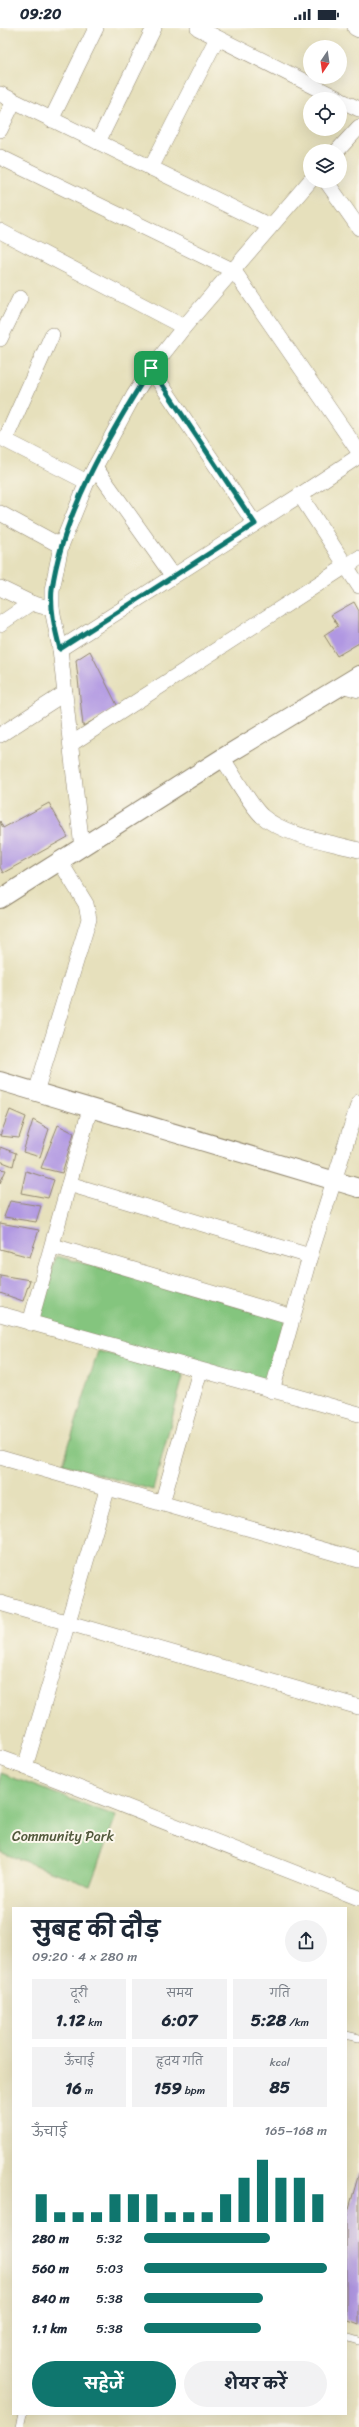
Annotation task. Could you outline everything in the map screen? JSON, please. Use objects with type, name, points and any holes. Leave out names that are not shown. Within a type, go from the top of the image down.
[{"type":"street","points":[[51,120],[96,28]]},
{"type":"street","points":[[98,142],[154,28]]},
{"type":"street","points":[[198,28],[325,92]]},
{"type":"street","points":[[355,28],[359,30]]},
{"type":"street","points":[[151,168],[217,38]]},
{"type":"street","points":[[0,94],[270,226]]},
{"type":"street","points":[[0,130],[14,100]]},
{"type":"street","points":[[347,103],[359,109]]},
{"type":"street","points":[[344,144],[359,127]]},
{"type":"street","points":[[0,157],[234,271],[359,452]]},
{"type":"street","points":[[82,848],[60,649],[52,608],[52,590],[61,546],[87,482],[134,395],[151,368],[184,327],[234,271],[270,226],[304,188]]},
{"type":"street","points":[[331,188],[359,228]]},
{"type":"street","points":[[0,230],[184,327]]},
{"type":"street","points":[[0,339],[20,298]]},
{"type":"street","points":[[52,335],[2,438],[87,482]]},
{"type":"street","points":[[151,368],[255,524]]},
{"type":"street","points":[[60,649],[172,575],[255,524],[359,456]]},
{"type":"street","points":[[95,467],[172,575]]},
{"type":"street","points":[[300,495],[359,586]]},
{"type":"street","points":[[0,513],[61,546]]},
{"type":"street","points":[[71,744],[359,558]]},
{"type":"street","points":[[0,588],[31,603],[52,608]]},
{"type":"street","points":[[0,624],[31,603]]},
{"type":"street","points":[[0,899],[59,860],[82,848],[222,758],[359,675]]},
{"type":"street","points":[[342,685],[359,690]]},
{"type":"street","points":[[0,735],[64,693]]},
{"type":"street","points":[[222,758],[261,814],[271,822],[288,830],[359,850]]},
{"type":"street","points":[[36,1092],[89,919],[86,904],[59,860]]},
{"type":"street","points":[[0,1081],[359,1188]]},
{"type":"street","points":[[272,1391],[310,1256],[359,1102]]},
{"type":"street","points":[[30,1323],[53,1246],[90,1109]]},
{"type":"street","points":[[69,1184],[310,1256]]},
{"type":"street","points":[[53,1246],[293,1317]]},
{"type":"street","points":[[0,1314],[200,1371],[359,1414]]},
{"type":"street","points":[[162,1503],[200,1371]]},
{"type":"street","points":[[0,1457],[359,1560]]},
{"type":"street","points":[[25,1767],[108,1488]]},
{"type":"street","points":[[0,1603],[359,1707]]},
{"type":"street","points":[[0,1758],[359,1898]]},
{"type":"lane","points":[[347,2035],[359,2038]]},
{"type":"lane","points":[[347,2337],[359,2341]]},
{"type":"lane","points":[[20,2427],[23,2415]]},
{"type":"green space","points":[[56,1256],[287,1317],[267,1386],[37,1321]]},
{"type":"green space","points":[[98,1351],[184,1373],[153,1490],[63,1464]]},
{"type":"green space","name":"Community Park","points":[[0,1773],[116,1816],[90,1886],[0,1852]]},
{"type":"building","points":[[354,602],[359,611],[359,643],[337,656],[324,635],[338,626],[331,615]]},
{"type":"building","points":[[90,651],[118,707],[83,726],[76,660]]},
{"type":"building","points":[[49,803],[68,837],[3,873],[0,867],[0,821],[3,828]]},
{"type":"building","points":[[10,1110],[26,1117],[19,1138],[0,1136]]},
{"type":"building","points":[[33,1120],[49,1129],[40,1157],[23,1152]]},
{"type":"building","points":[[58,1125],[74,1133],[62,1173],[41,1168]]},
{"type":"building","points":[[0,1147],[16,1153],[13,1166],[0,1161]]},
{"type":"building","points":[[0,1169],[6,1170],[0,1183]]},
{"type":"building","points":[[26,1171],[54,1180],[48,1198],[21,1193]]},
{"type":"building","points":[[10,1201],[41,1206],[36,1222],[4,1217]]},
{"type":"building","points":[[0,1223],[39,1230],[30,1257],[0,1249]]},
{"type":"building","points":[[0,1275],[30,1280],[23,1301],[0,1293]]},
{"type":"building","points":[[359,2173],[359,2325],[347,2320],[347,2215]]},
{"type":"route","points":[[151,368],[255,524],[172,575],[60,649],[54,625],[52,590],[61,546],[87,482],[134,395],[151,368]]}]
